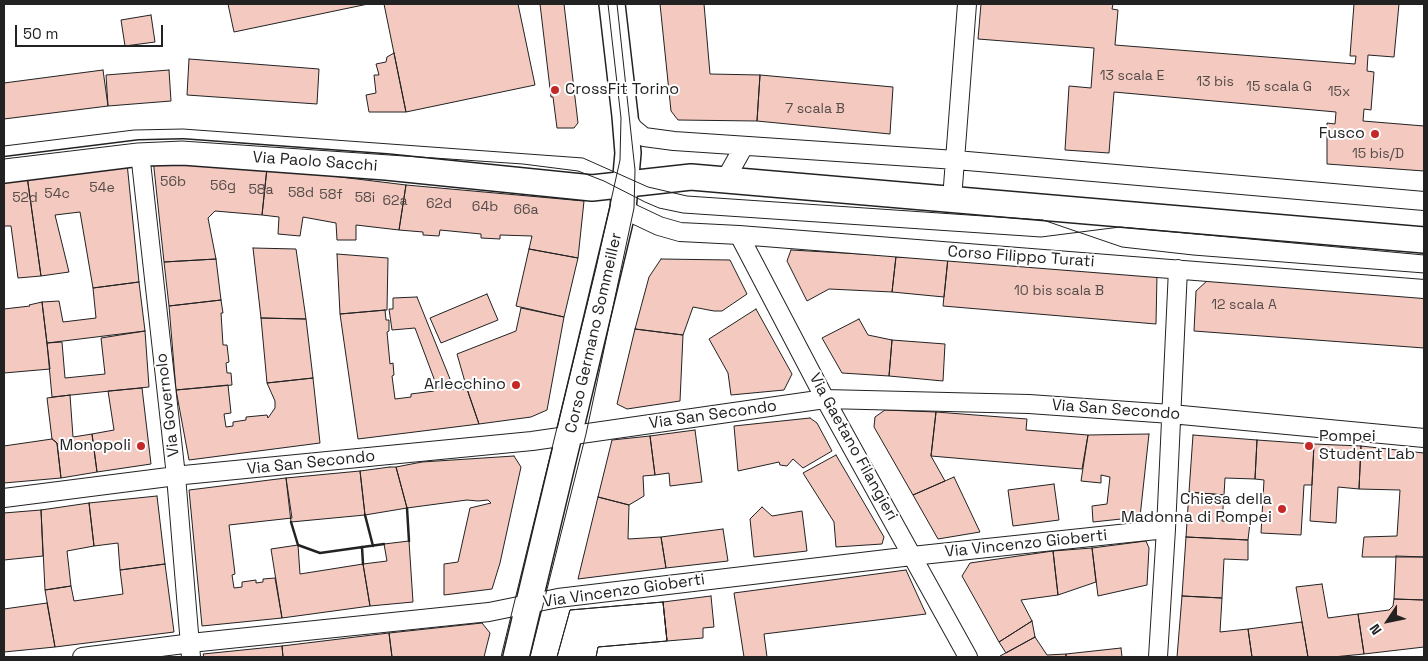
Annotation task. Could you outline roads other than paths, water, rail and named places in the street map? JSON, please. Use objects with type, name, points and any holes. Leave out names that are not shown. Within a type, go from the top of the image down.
[{"type":"main road","name":"Corso Germano Sommeiller","points":[[516,657],[570,436],[628,153],[628,119],[612,4]]},
{"type":"main road","name":"Via Paolo Sacchi","points":[[4,170],[140,153],[182,152],[386,167],[592,188],[621,193]]},
{"type":"main road","points":[[621,193],[691,177],[1424,240]]},
{"type":"street","points":[[952,199],[967,4]]},
{"type":"street","points":[[628,119],[638,133],[650,138],[956,160],[1424,201]]},
{"type":"street","points":[[725,180],[744,146]]},
{"type":"street","name":"Via Governolo","points":[[140,153],[176,476],[191,650]]},
{"type":"street","name":"Corso Filippo Turati","points":[[621,193],[659,226],[680,232],[739,235],[1424,289]]},
{"type":"street","name":"Via Gaetano Filangieri","points":[[739,235],[825,399],[968,657]]},
{"type":"street","points":[[1158,657],[1178,269]]},
{"type":"street","name":"Via San Secondo","points":[[4,498],[176,476],[570,436],[825,399],[1029,404],[1171,414],[1424,438]]},
{"type":"street","name":"Via Vincenzo Gioberti","points":[[82,657],[191,650],[480,613],[558,598],[912,556],[1166,529]]},
{"type":"tram line","points":[[501,657],[596,268],[620,160],[621,118],[608,4]]},
{"type":"tram line","points":[[530,657],[586,434],[634,208],[635,170],[617,4]]},
{"type":"tram line","points":[[4,146],[134,130],[183,129],[583,158],[648,187],[687,196],[1043,220],[1122,247],[1193,255],[1424,273]]},
{"type":"tram line","points":[[4,159],[137,143],[182,141],[523,164],[578,171],[604,181],[659,208],[683,213],[1041,237],[1120,227],[1424,255]]},
{"type":"place","name":"CrossFit Torino","points":[[555,90]]},
{"type":"place","name":"Fusco","points":[[1375,134]]},
{"type":"place","name":"Arlecchino","points":[[516,385]]},
{"type":"place","name":"Monopoli","points":[[141,446]]},
{"type":"place","name":"Pompei Student Lab","points":[[1309,446]]},
{"type":"place","name":"Chiesa della Madonna di Pompei","points":[[1282,509]]}]
